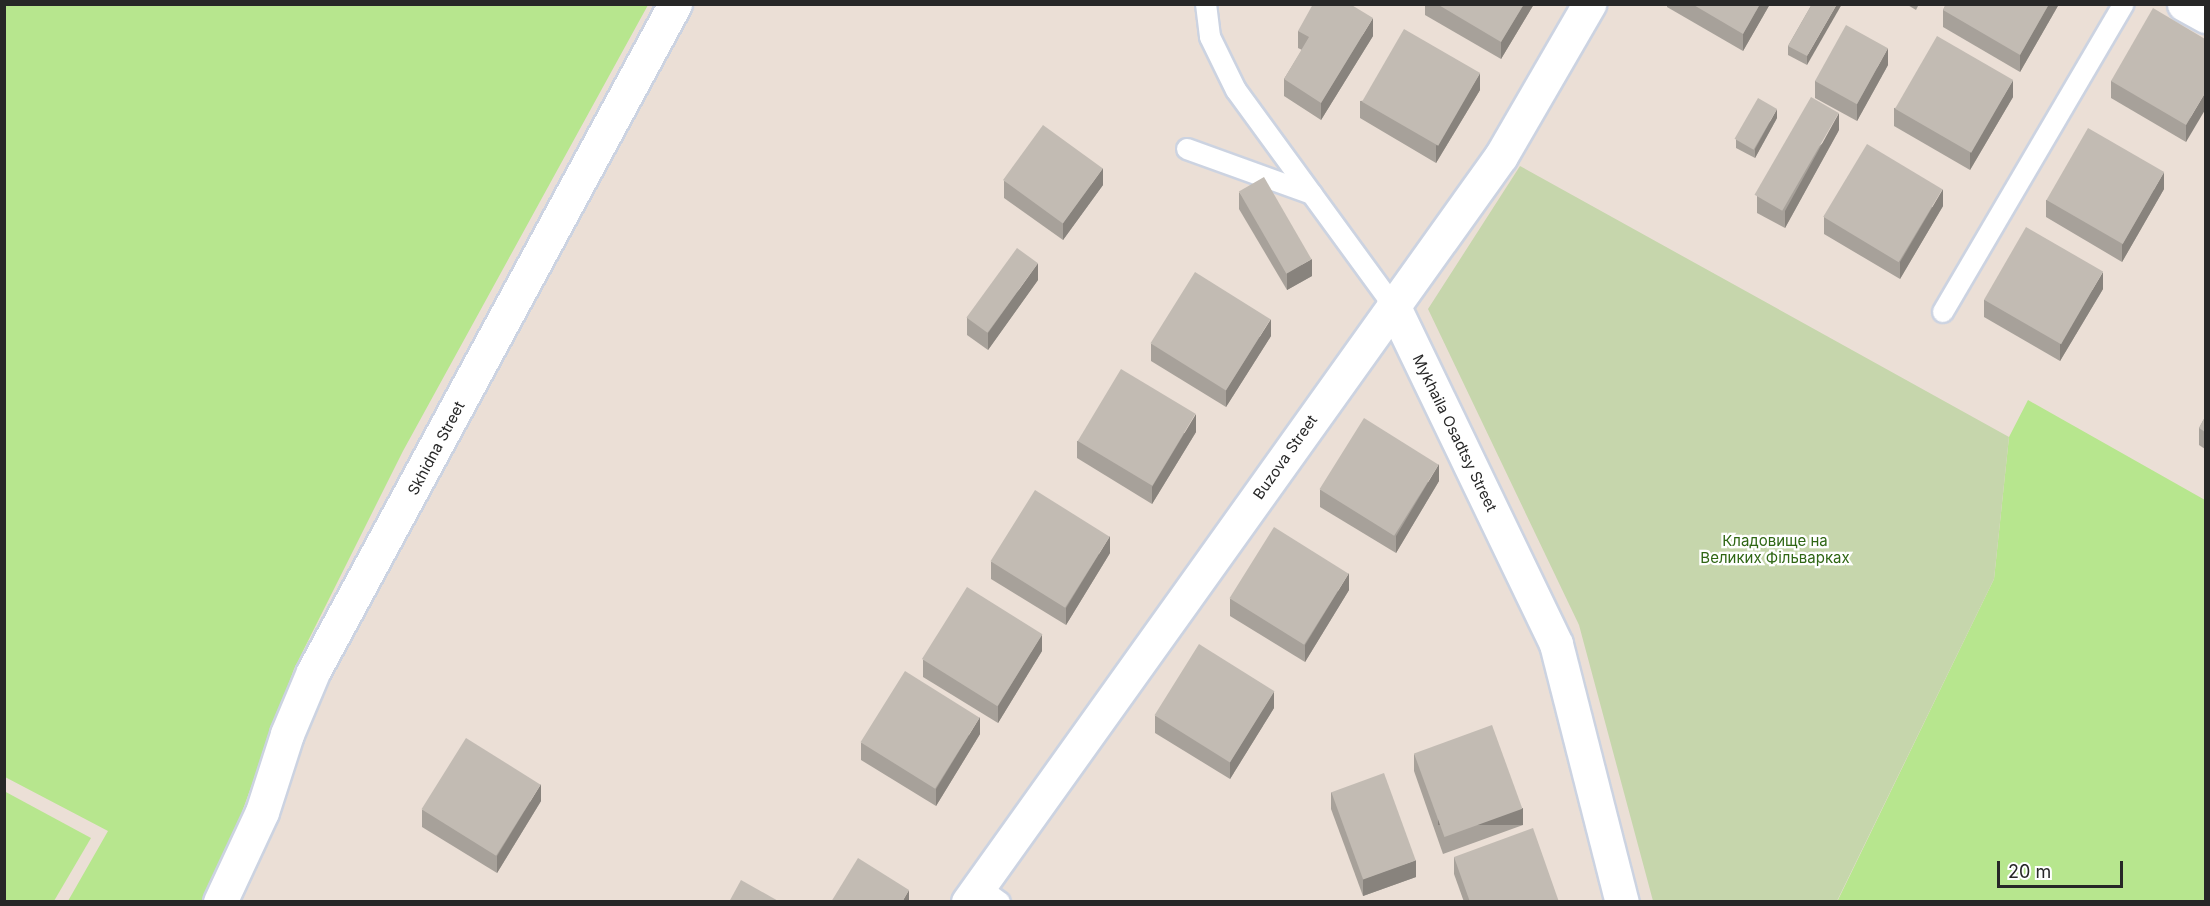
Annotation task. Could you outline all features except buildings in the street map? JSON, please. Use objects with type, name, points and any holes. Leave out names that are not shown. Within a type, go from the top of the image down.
[{"type":"street","name":"Skhidna Street","points":[[220,902],[262,812],[286,734],[313,672],[675,4]]},
{"type":"street","name":"Buzova Street","points":[[982,897],[1393,305],[1501,156],[1589,4]]},
{"type":"street","points":[[2184,4],[2205,16]]},
{"type":"street","name":"Mykhaila Osadtsy Street","points":[[1393,305],[1556,644],[1622,902]]},
{"type":"lane","name":"Mykhaila Osadtsy Street","points":[[1206,4],[1210,38],[1236,90],[1393,305]]},
{"type":"lane","points":[[1943,312],[2124,4]]},
{"type":"lane","points":[[1187,149],[1312,194]]},
{"type":"green space","points":[[4,5],[648,5],[403,451],[294,669],[218,878],[204,901],[68,901],[108,831],[5,777]]},
{"type":"green space","name":"Кладовище на Великих Фільварках","points":[[1520,166],[2009,437],[1994,579],[1837,901],[1653,901],[1579,625],[1428,309]]},
{"type":"green space","points":[[2028,400],[2205,500],[2205,901],[1837,902],[1994,579],[2009,437]]},
{"type":"green space","points":[[4,791],[91,838],[54,901],[5,901]]}]
